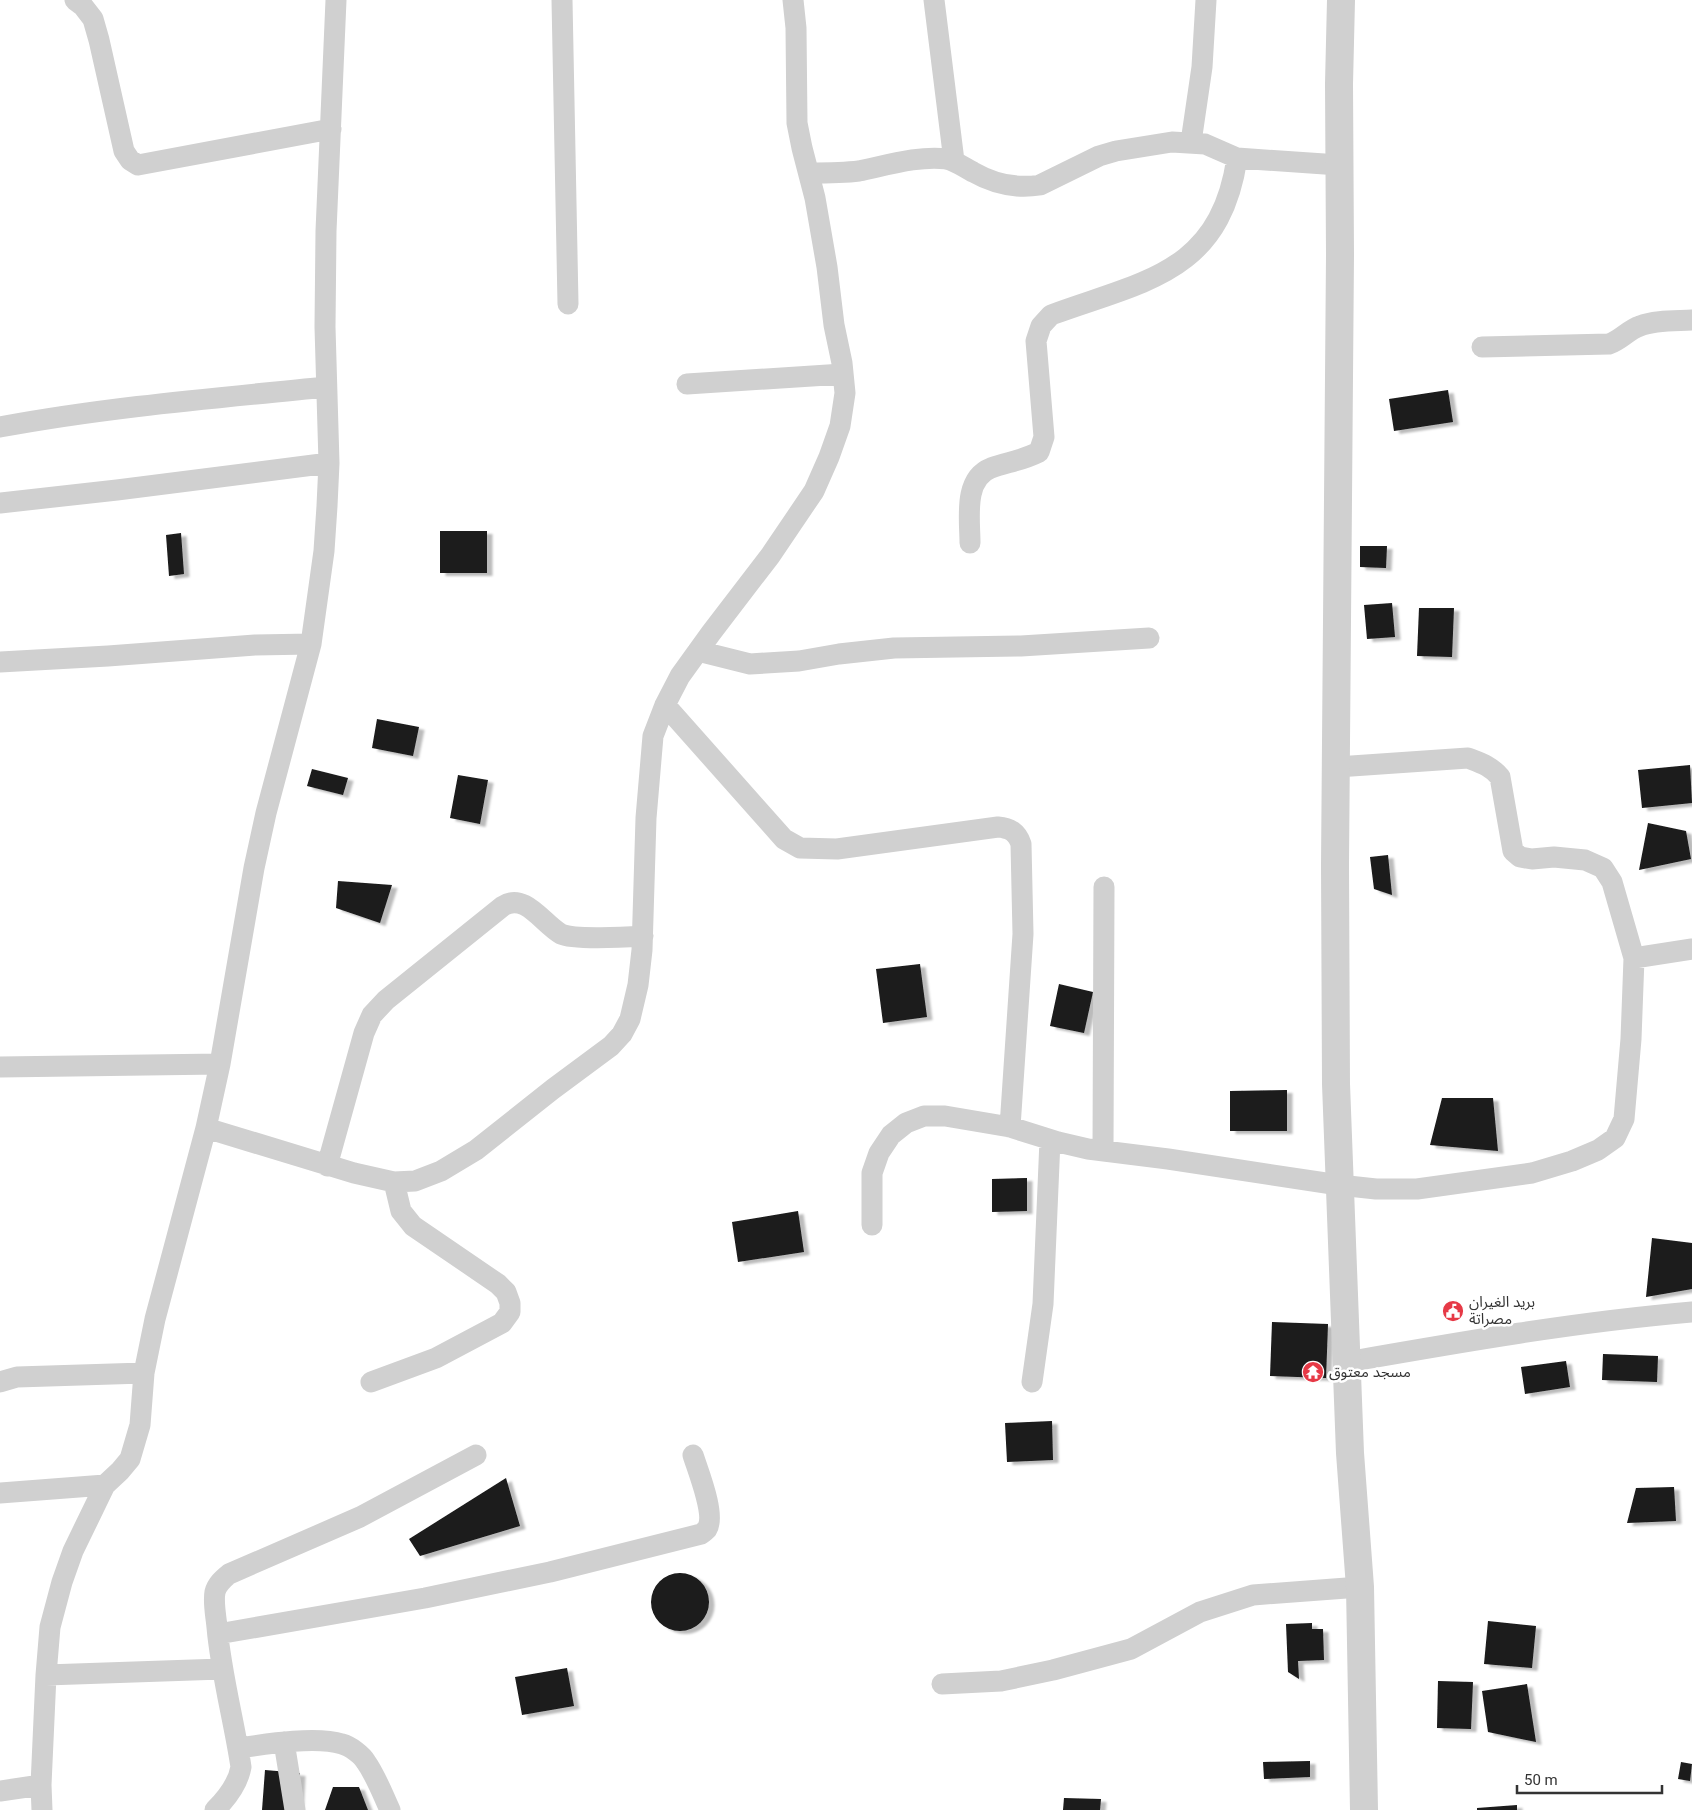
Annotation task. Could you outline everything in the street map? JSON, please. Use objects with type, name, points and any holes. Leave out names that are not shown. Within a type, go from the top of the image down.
[{"type":"street","points":[[75,0],[83,6],[93,19],[124,151],[130,160],[138,165],[331,129]]},
{"type":"street","points":[[42,1810],[41,1785],[50,1627],[62,1582],[73,1551],[105,1485],[130,1458],[140,1425],[144,1373],[155,1319],[206,1128],[220,1064],[254,868],[266,813],[311,644],[324,551],[328,463],[325,327],[326,231],[336,0]]},
{"type":"street","points":[[562,0],[568,304]]},
{"type":"street","points":[[206,1128],[327,1166],[376,1179],[394,1182],[415,1181],[441,1171],[476,1150],[611,1046],[622,1034],[630,1019],[641,968],[643,879],[649,766],[653,736],[680,676],[770,556],[814,491],[840,426],[845,393],[843,374],[834,325],[827,267],[809,173],[797,123],[794,0]]},
{"type":"street","points":[[934,0],[954,161]]},
{"type":"street","points":[[1191,142],[1202,66],[1206,0]]},
{"type":"street","points":[[1341,0],[1335,1002],[1339,1185],[1350,1453],[1360,1587],[1364,1810]]},
{"type":"street","points":[[809,173],[856,171],[906,161],[947,159],[993,182],[1029,187],[1040,185],[1116,151],[1172,142],[1205,144],[1237,158],[1339,165]]},
{"type":"street","points":[[970,543],[970,496],[976,481],[988,469],[1025,459],[1039,452],[1044,437],[1036,341],[1045,320],[1051,315],[1146,282],[1181,262],[1196,250],[1209,234],[1224,206],[1234,176],[1237,158]]},
{"type":"street","points":[[1482,348],[1609,344],[1619,341],[1639,326],[1692,320]]},
{"type":"street","points":[[687,384],[843,374]]},
{"type":"street","points":[[0,427],[63,415],[148,404],[326,388]]},
{"type":"street","points":[[0,503],[328,463]]},
{"type":"street","points":[[698,651],[750,664],[800,661],[839,654],[894,648],[1021,646],[1149,638]]},
{"type":"street","points":[[0,662],[132,655],[255,645],[311,644]]},
{"type":"street","points":[[666,706],[784,839],[800,848],[837,849],[998,827],[1007,828],[1018,836],[1021,844],[1023,934],[1010,1128]]},
{"type":"street","points":[[872,1225],[872,1173],[878,1153],[891,1134],[906,1122],[924,1116],[945,1116],[1010,1128],[1050,1140],[1104,1151],[1376,1189],[1418,1188],[1532,1173],[1572,1161],[1598,1150],[1615,1138],[1624,1119],[1631,1040],[1634,958],[1612,882],[1602,868],[1585,860],[1554,857],[1532,859],[1520,857],[1513,851],[1500,777],[1490,767],[1468,758],[1337,767]]},
{"type":"street","points":[[1104,887],[1104,1151]]},
{"type":"street","points":[[327,1166],[364,1033],[372,1015],[386,1000],[503,906],[510,902],[524,905],[555,930],[568,937],[643,936]]},
{"type":"street","points":[[1634,958],[1692,949]]},
{"type":"street","points":[[0,1067],[220,1064]]},
{"type":"street","points":[[1032,1382],[1043,1304],[1050,1140]]},
{"type":"street","points":[[371,1382],[436,1358],[502,1323],[510,1312],[510,1303],[506,1292],[498,1284],[413,1226],[401,1211],[394,1182]]},
{"type":"street","points":[[1347,1362],[1449,1344],[1613,1320],[1692,1312]]},
{"type":"street","points":[[0,1382],[17,1377],[144,1373]]},
{"type":"street","points":[[215,1810],[226,1799],[239,1776],[241,1767],[222,1669],[214,1599],[216,1589],[221,1581],[229,1574],[360,1517],[476,1455]]},
{"type":"street","points":[[218,1634],[425,1598],[550,1572],[700,1534],[707,1529],[709,1520],[708,1507],[693,1455]]},
{"type":"street","points":[[0,1493],[105,1485]]},
{"type":"street","points":[[942,1684],[1001,1681],[1054,1670],[1131,1649],[1200,1612],[1253,1595],[1360,1587]]},
{"type":"street","points":[[46,1674],[222,1669]]},
{"type":"street","points":[[238,1748],[284,1742],[342,1744],[366,1761],[390,1810]]},
{"type":"street","points":[[284,1742],[295,1810]]},
{"type":"street","points":[[0,1791],[41,1785]]},
{"type":"building","points":[[1448,390],[1453,422],[1394,431],[1389,399]]},
{"type":"building","points":[[440,531],[487,531],[487,573],[440,573]]},
{"type":"building","points":[[181,533],[184,574],[169,576],[166,535]]},
{"type":"building","points":[[1360,546],[1387,546],[1386,568],[1360,567]]},
{"type":"building","points":[[1392,603],[1395,637],[1367,639],[1364,605]]},
{"type":"building","points":[[1419,608],[1454,608],[1452,657],[1417,656]]},
{"type":"building","points":[[377,719],[419,727],[413,756],[372,748]]},
{"type":"building","points":[[1690,765],[1692,803],[1642,808],[1638,770]]},
{"type":"building","points":[[312,769],[348,778],[343,795],[307,786]]},
{"type":"building","points":[[458,775],[488,780],[480,824],[450,818]]},
{"type":"building","points":[[1648,823],[1686,831],[1691,859],[1639,870]]},
{"type":"building","points":[[1388,855],[1392,895],[1374,889],[1370,857]]},
{"type":"building","points":[[338,881],[392,885],[380,923],[336,908]]},
{"type":"building","points":[[920,964],[927,1017],[883,1023],[876,969]]},
{"type":"building","points":[[1059,984],[1093,992],[1084,1033],[1050,1026]]},
{"type":"building","points":[[1287,1090],[1287,1131],[1230,1131],[1230,1091]]},
{"type":"building","points":[[1442,1098],[1493,1098],[1498,1151],[1430,1145]]},
{"type":"building","points":[[1027,1178],[1027,1211],[992,1212],[992,1179]]},
{"type":"building","points":[[798,1211],[804,1252],[738,1262],[732,1222]]},
{"type":"building","points":[[1652,1238],[1692,1243],[1692,1289],[1646,1297]]},
{"type":"building","points":[[1272,1322],[1328,1324],[1326,1378],[1270,1376]]},
{"type":"building","points":[[1603,1354],[1658,1356],[1657,1382],[1602,1380]]},
{"type":"building","points":[[1566,1361],[1570,1387],[1525,1394],[1521,1367]]},
{"type":"building","points":[[1052,1421],[1053,1460],[1007,1462],[1005,1423]]},
{"type":"building","points":[[506,1478],[520,1526],[420,1556],[409,1539]]},
{"type":"building","points":[[1674,1487],[1676,1521],[1627,1523],[1636,1488]]},
{"type":"building","points":[[680,1573],[691,1575],[701,1581],[707,1591],[709,1602],[707,1613],[701,1623],[691,1629],[680,1631],[669,1629],[659,1623],[653,1613],[651,1602],[653,1591],[659,1581],[669,1575]]},
{"type":"building","points":[[1488,1621],[1536,1626],[1532,1668],[1484,1664]]},
{"type":"building","points":[[1312,1623],[1312,1629],[1323,1629],[1324,1660],[1298,1661],[1299,1679],[1288,1672],[1286,1624]]},
{"type":"building","points":[[567,1668],[574,1706],[522,1715],[515,1677]]},
{"type":"building","points":[[1438,1681],[1473,1682],[1471,1729],[1437,1728]]},
{"type":"building","points":[[1527,1684],[1536,1742],[1488,1732],[1482,1691]]},
{"type":"building","points":[[1310,1761],[1310,1777],[1264,1779],[1263,1762]]},
{"type":"building","points":[[1681,1762],[1692,1764],[1690,1781],[1678,1779]]},
{"type":"building","points":[[265,1770],[300,1773],[298,1810],[262,1810]]},
{"type":"building","points":[[333,1787],[359,1787],[368,1810],[325,1810]]},
{"type":"building","points":[[1064,1798],[1101,1799],[1100,1810],[1063,1810]]},
{"type":"building","points":[[1517,1805],[1517,1810],[1477,1810],[1477,1808]]},
{"type":"place","name":"بريد الغيران مصراتة","points":[[1453,1311]]},
{"type":"place","name":"مسجد معتوق","points":[[1313,1372]]}]
